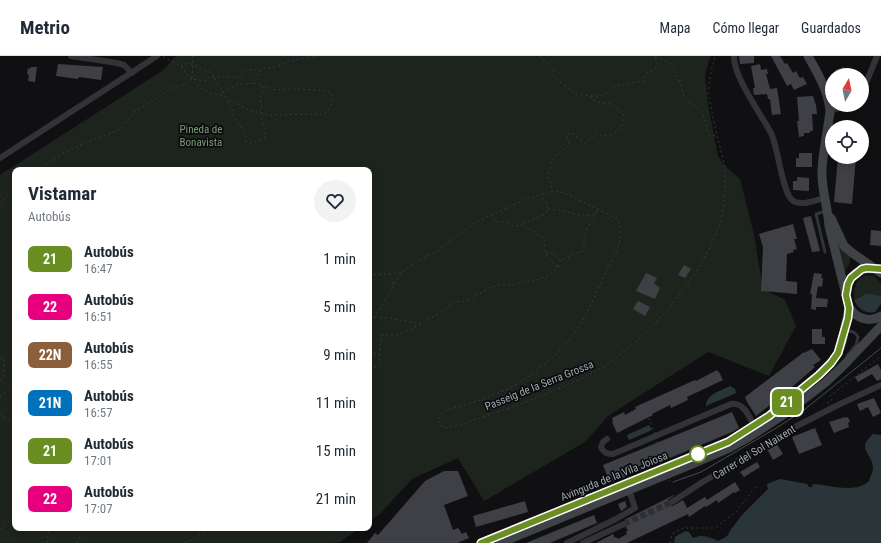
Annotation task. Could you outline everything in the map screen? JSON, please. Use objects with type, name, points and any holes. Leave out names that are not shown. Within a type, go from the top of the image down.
[{"type":"main road","points":[[808,56],[825,89]]},
{"type":"main road","points":[[830,112],[822,170],[824,198],[828,212],[844,246],[856,256],[879,269]]},
{"type":"main road","points":[[828,212],[829,226],[849,308],[854,314],[865,320],[877,319],[881,316]]},
{"type":"main road","points":[[846,295],[848,284],[856,273],[867,268],[879,269]]},
{"type":"main road","name":"Avinguda de la Vila Joiosa","points":[[756,429],[831,363],[838,353],[849,308]]},
{"type":"main road","name":"Avinguda de la Vila Joiosa","points":[[500,543],[728,442],[783,415],[825,383],[842,367],[878,328],[881,321]]},
{"type":"main road","name":"Avinguda de la Vila Joiosa","points":[[481,543],[626,488]]},
{"type":"street","points":[[71,56],[117,63],[124,65],[132,73]]},
{"type":"street","points":[[0,158],[157,56]]},
{"type":"street","points":[[734,56],[733,63],[757,111],[771,134],[786,188],[791,199],[796,202],[804,203],[824,198]]},
{"type":"street","points":[[869,76],[877,56]]},
{"type":"street","name":"Carrer del Sol Naixent","points":[[672,502],[701,483],[794,428],[838,404],[881,385]]},
{"type":"street","name":"Avinguda de la Vila Joiosa","points":[[607,439],[603,442],[601,447],[603,451],[608,454],[613,454],[732,404],[743,407],[756,429]]},
{"type":"street","points":[[567,543],[616,519],[634,508],[626,488]]},
{"type":"street","points":[[583,543],[624,524]]},
{"type":"lane","points":[[825,252],[816,214],[828,212]]},
{"type":"lane","points":[[842,367],[845,357],[858,341],[856,333],[852,331],[844,333]]},
{"type":"path","points":[[162,56],[181,66],[197,86],[205,91],[215,94],[222,95],[223,92],[236,85],[254,83],[276,90],[290,89],[326,91],[332,94],[332,101],[325,114],[269,115],[253,112],[230,100],[224,95],[223,92],[212,73],[189,63],[181,66]]},
{"type":"path","points":[[42,167],[62,154],[84,143],[116,131],[133,113],[161,96],[169,89],[186,84],[192,79],[193,56]]},
{"type":"path","points":[[254,83],[260,71],[264,68],[278,66],[281,63],[296,59],[318,56]]},
{"type":"path","points":[[540,56],[545,62],[551,65],[554,72],[553,75],[559,81],[576,94],[590,96],[606,94],[615,86],[644,82],[645,74],[655,69],[658,64],[655,57]]},
{"type":"path","name":"Passeig de la Serra Grossa","points":[[598,210],[617,219],[620,223],[618,246],[572,337],[561,350],[534,372],[501,392],[446,410],[439,416],[439,424],[446,428],[460,425],[526,402],[583,378],[605,366],[631,345],[668,310],[698,269],[711,246],[722,218],[726,178],[725,166],[708,93],[715,56]]},
{"type":"path","points":[[655,57],[669,62],[679,80],[685,99],[698,108],[703,114],[709,135],[717,136]]},
{"type":"path","points":[[192,79],[205,81],[208,78],[223,76],[237,78],[248,69],[260,71]]},
{"type":"path","points":[[259,112],[262,108],[260,98],[262,86]]},
{"type":"path","points":[[551,191],[553,187],[552,183],[548,180],[548,175],[555,156],[570,145],[567,140],[568,134],[573,133],[586,143],[596,132],[603,136],[613,134],[624,122],[624,113],[620,112],[620,110],[610,104],[596,102],[590,96]]},
{"type":"path","points":[[230,100],[228,103],[233,110],[232,113],[234,117],[245,134],[246,141],[251,143],[265,138],[266,135],[262,120],[264,114]]},
{"type":"path","points":[[0,203],[12,190]]},
{"type":"path","points":[[372,322],[401,273],[416,262],[437,251],[474,223],[490,215],[526,199],[551,191],[565,193],[598,210],[584,236],[584,251],[581,253],[575,253],[569,257],[564,257],[560,260],[557,269],[548,276],[516,285],[500,285],[489,288],[467,301],[454,302],[442,312],[408,331],[396,335],[382,335],[379,353],[380,362],[376,368],[372,367]]},
{"type":"path","points":[[490,215],[495,222],[500,221],[513,226],[523,225],[525,222],[544,215],[547,205],[542,198],[538,196]]},
{"type":"path","points":[[547,209],[556,209],[564,212],[589,215],[596,214]]},
{"type":"path","points":[[523,225],[524,228],[544,238],[545,253],[551,263],[558,267]]},
{"type":"path","points":[[545,253],[554,254],[560,260]]},
{"type":"path","points":[[372,275],[401,273]]},
{"type":"path","points":[[388,274],[392,278],[393,286]]},
{"type":"path","points":[[375,317],[421,324]]},
{"type":"path","points":[[372,354],[379,353]]},
{"type":"path","points":[[824,405],[832,400],[830,396],[881,356]]},
{"type":"path","points":[[0,359],[3,358],[5,365],[2,379],[0,381]]},
{"type":"path","points":[[0,397],[12,388]]},
{"type":"path","points":[[0,413],[12,423]]},
{"type":"path","points":[[649,418],[658,442],[654,445],[660,462],[671,484]]},
{"type":"path","points":[[670,543],[672,534],[683,528],[715,528],[736,512],[757,485]]},
{"type":"path","points":[[0,529],[6,525],[12,518]]},
{"type":"path","points":[[47,543],[49,531]]},
{"type":"path","points":[[77,543],[83,531]]},
{"type":"path","points":[[185,543],[206,531]]},
{"type":"green space","name":"Pineda de Bonavista","points":[[176,56],[710,56],[705,76],[708,105],[718,156],[725,166],[740,179],[754,235],[763,289],[785,300],[796,326],[769,376],[708,352],[608,416],[585,442],[484,501],[458,458],[412,479],[380,514],[372,520],[372,167],[12,167],[162,71]]},
{"type":"green space","points":[[12,167],[12,531],[356,531],[340,542],[325,543],[0,543],[0,175]]},
{"type":"green space","points":[[840,243],[851,256],[849,265],[844,271],[838,245]]},
{"type":"green space","points":[[867,275],[874,276],[881,283],[881,296],[867,294],[854,300],[854,292],[857,282]]},
{"type":"shaded area","points":[[866,294],[881,296],[881,304],[875,312],[862,310],[854,300]]},
{"type":"shaded area","points":[[730,386],[735,389],[736,393],[706,406],[708,399],[711,396]]},
{"type":"shaded area","points":[[649,425],[652,430],[629,440],[627,435]]},
{"type":"shaded area","points":[[873,434],[881,435],[881,543],[674,543],[675,537],[685,531],[689,532],[693,538],[703,536],[718,541],[724,538],[728,535],[741,516],[768,489],[767,484],[780,479],[807,484],[809,487],[812,487],[813,484],[849,488],[864,485],[869,481],[873,470],[872,463],[866,452],[865,444]]},
{"type":"building","points":[[739,56],[754,56],[754,63],[740,64]]},
{"type":"building","points":[[771,56],[780,56],[785,64],[787,63],[793,73],[796,71],[800,78],[803,77],[807,84],[794,90],[791,84],[787,86]]},
{"type":"building","points":[[58,64],[103,67],[101,80],[56,76]]},
{"type":"building","points":[[760,64],[761,70],[767,69],[768,74],[766,74],[770,89],[777,88],[781,114],[772,115],[770,99],[768,99],[767,94],[754,95],[753,88],[755,88],[751,66]]},
{"type":"building","points":[[31,67],[37,67],[35,82],[28,81],[28,68],[30,69]]},
{"type":"building","points":[[813,96],[817,114],[812,114],[813,131],[810,131],[810,133],[804,133],[804,136],[799,137],[797,97]]},
{"type":"building","points":[[799,153],[812,153],[812,167],[796,167],[796,158],[799,158]]},
{"type":"building","points":[[837,164],[855,164],[852,204],[834,202]]},
{"type":"building","points":[[797,177],[809,178],[809,191],[793,190],[793,181],[797,181]]},
{"type":"building","points":[[811,216],[820,251],[812,252],[803,218]]},
{"type":"building","points":[[793,224],[797,239],[794,239],[797,249],[793,250],[794,252],[787,254],[786,281],[797,282],[797,294],[761,291],[763,247],[759,234]]},
{"type":"building","points":[[871,230],[881,231],[881,246],[870,245]]},
{"type":"building","points":[[684,265],[691,269],[685,278],[678,275]]},
{"type":"building","points":[[646,273],[657,278],[654,283],[660,288],[655,299],[636,291]]},
{"type":"building","points":[[814,273],[822,274],[821,278],[823,278],[822,287],[818,286],[816,298],[828,299],[827,307],[816,307],[816,310],[811,309],[812,294],[810,294]]},
{"type":"building","points":[[638,301],[650,307],[645,316],[633,309]]},
{"type":"building","points":[[812,329],[822,329],[822,337],[825,337],[825,344],[812,344]]},
{"type":"building","points":[[812,349],[821,360],[813,365],[815,367],[784,394],[756,416],[745,397],[804,352]]},
{"type":"building","points":[[878,364],[881,370],[881,379],[877,381],[872,374],[858,382],[855,377]]},
{"type":"building","points":[[717,370],[723,380],[687,397],[688,400],[671,408],[670,405],[617,433],[612,422],[612,418],[624,412],[625,415],[636,409],[635,407],[695,380],[696,381]]},
{"type":"building","points":[[874,398],[881,413],[873,417],[868,407],[860,411],[857,404]]},
{"type":"building","points":[[732,412],[739,428],[610,483],[603,465]]},
{"type":"building","points":[[848,417],[850,422],[848,423],[849,427],[834,433],[829,422]]},
{"type":"building","points":[[815,428],[822,445],[799,454],[792,437]]},
{"type":"building","points":[[776,443],[783,454],[773,460],[767,449]]},
{"type":"building","points":[[757,462],[760,467],[744,477],[740,472]]},
{"type":"building","points":[[444,471],[458,471],[468,496],[444,505],[453,530],[458,528],[462,534],[466,532],[469,538],[457,543],[367,543],[375,533],[378,535],[425,481]]},
{"type":"building","points":[[735,482],[740,490],[735,493],[734,492],[718,503],[717,500],[706,507],[705,506],[689,517],[688,514],[627,543],[596,543],[613,534],[615,538],[616,537],[618,539],[627,534],[626,532],[628,530],[626,528],[628,522],[624,520],[676,494],[668,500],[668,505],[673,506],[683,500],[687,508],[705,497],[707,500]]},
{"type":"building","points":[[525,501],[528,512],[476,527],[473,516]]},
{"type":"building","points":[[625,501],[627,507],[621,511],[618,504]]},
{"type":"building","points":[[594,515],[597,523],[550,543],[526,543]]},
{"type":"tunnel","points":[[624,524],[672,502]]},
{"type":"tram line","points":[[673,482],[701,472],[778,427],[804,410],[881,348]]},
{"type":"bus line","name":"21","points":[[481,543],[728,442],[769,416],[819,375],[831,363],[838,353],[848,318],[849,308],[846,295],[851,278],[862,269],[881,269]]}]
